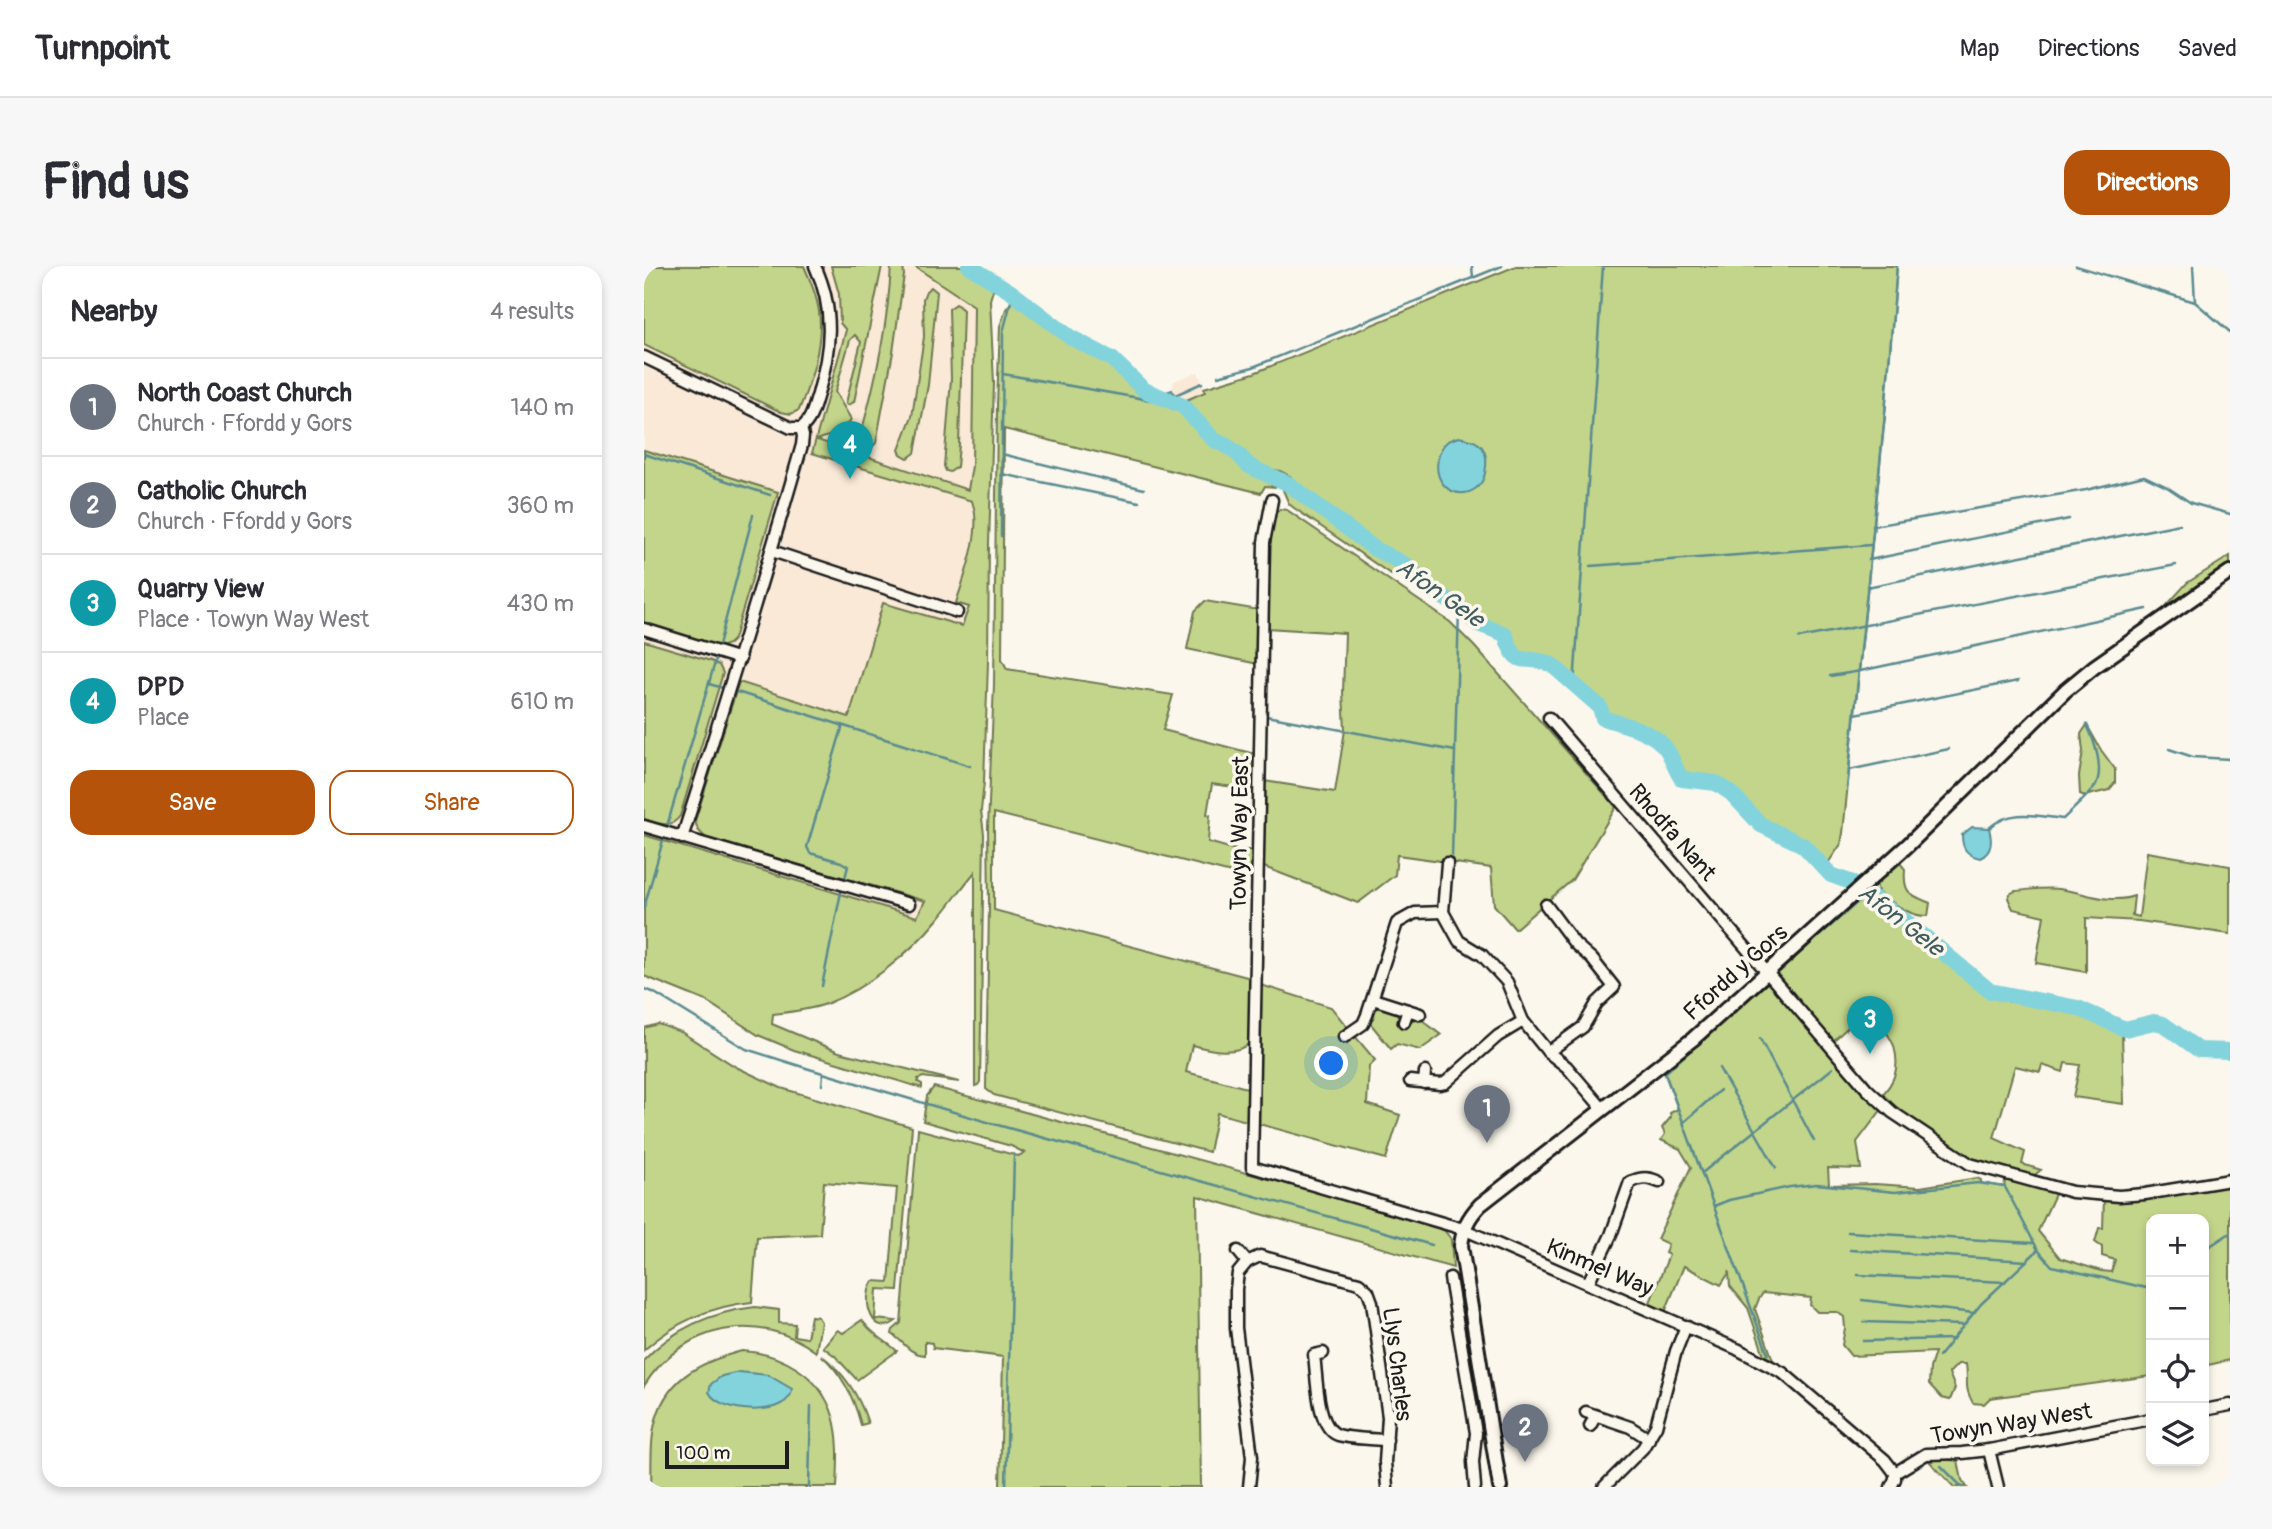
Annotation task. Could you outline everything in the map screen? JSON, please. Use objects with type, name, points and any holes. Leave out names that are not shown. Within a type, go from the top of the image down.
[{"type":"street","points":[[644,357],[791,428],[801,428],[809,421],[814,408],[826,366],[829,337],[829,307],[815,266]]},
{"type":"street","points":[[682,838],[772,551],[802,445],[801,428]]},
{"type":"street","name":"Towyn Way East","points":[[1252,1167],[1264,542],[1272,500]]},
{"type":"street","points":[[772,551],[957,612]]},
{"type":"street","name":"Ffordd y Gors","points":[[1463,1229],[1480,1205],[1693,1039],[1908,845],[2066,690],[2230,572]]},
{"type":"street","points":[[644,629],[740,659]]},
{"type":"street","name":"Rhodfa Nant","points":[[1549,718],[1767,971]]},
{"type":"street","points":[[644,826],[909,904]]},
{"type":"street","points":[[1447,863],[1443,912],[1459,941],[1482,955],[1507,982],[1523,1021],[1548,1052],[1567,1067],[1602,1108]]},
{"type":"street","points":[[1546,905],[1559,915],[1575,944],[1592,959],[1623,998]]},
{"type":"street","points":[[1344,1037],[1363,1024],[1396,923],[1415,914],[1443,912]]},
{"type":"street","points":[[1767,971],[1867,1089],[1892,1112],[1970,1164],[2072,1192],[2119,1196],[2230,1181]]},
{"type":"street","points":[[1548,1052],[1583,1027],[1597,1003],[1615,987]]},
{"type":"street","points":[[1373,999],[1420,1014]]},
{"type":"street","points":[[1404,1022],[1408,1010]]},
{"type":"street","points":[[1410,1081],[1425,1077],[1445,1083],[1498,1036],[1523,1021]]},
{"type":"street","name":"Kinmel Way","points":[[1252,1167],[1463,1229],[1737,1349],[1783,1373],[1885,1460],[1895,1474]]},
{"type":"street","points":[[1588,1283],[1612,1235],[1630,1182],[1641,1177],[1659,1182]]},
{"type":"street","points":[[1463,1229],[1461,1246],[1500,1487]]},
{"type":"street","points":[[1238,1251],[1247,1262],[1238,1273],[1236,1328],[1251,1457],[1249,1487]]},
{"type":"street","name":"Llys Charles","points":[[1247,1262],[1260,1256],[1359,1283],[1368,1291],[1372,1302],[1388,1417],[1385,1462],[1387,1487]]},
{"type":"street","points":[[1450,1278],[1476,1433],[1473,1462],[1475,1487]]},
{"type":"street","points":[[1604,1487],[1643,1448],[1657,1426],[1676,1351],[1686,1326]]},
{"type":"street","points":[[1323,1353],[1314,1355],[1322,1415],[1328,1429],[1339,1435],[1387,1440]]},
{"type":"street","points":[[2209,1409],[2230,1405]]},
{"type":"street","points":[[1590,1418],[1630,1427],[1649,1438]]},
{"type":"street","name":"Towyn Way West","points":[[1895,1474],[1926,1454],[1989,1450],[2146,1420]]},
{"type":"street","points":[[1989,1450],[1998,1487]]},
{"type":"street","points":[[1891,1487],[1895,1474]]},
{"type":"shaded area","points":[[644,266],[977,266],[996,280],[990,300],[994,383],[988,662],[981,811],[924,919],[644,968]]},
{"type":"shaded area","points":[[1198,372],[1206,392],[1184,401],[1176,397],[1172,390],[1174,381]]},
{"type":"green space","points":[[649,266],[804,266],[813,287],[820,324],[814,368],[799,410],[791,414],[781,412],[644,345],[644,274]]},
{"type":"green space","points":[[831,266],[882,266],[854,402],[848,405],[846,403],[861,342],[855,335],[850,340],[835,392],[851,419],[841,430],[817,440],[968,490],[972,466],[974,306],[914,266],[977,266],[996,280],[990,300],[994,383],[988,662],[981,811],[984,834],[980,1082],[975,1086],[975,872],[927,932],[873,979],[826,1004],[773,1014],[772,1024],[839,1052],[959,1082],[923,1077],[918,1079],[922,1088],[794,1050],[758,1035],[706,1001],[644,976],[644,835],[917,917],[925,901],[706,838],[698,830],[695,821],[739,682],[849,717],[883,603],[962,626],[969,607],[956,603],[974,538],[975,513],[972,501],[812,453],[846,330],[840,323],[839,294]]},
{"type":"green space","points":[[891,266],[903,266],[904,275],[893,352],[876,443],[872,447],[860,442],[860,437],[880,353]]},
{"type":"green space","points":[[1516,266],[1897,266],[1843,833],[1841,844],[1826,866],[1802,842],[1763,822],[1735,793],[1717,781],[1685,775],[1678,768],[1668,744],[1662,738],[1635,723],[1609,715],[1559,667],[1542,658],[1519,656],[1514,651],[1508,634],[1481,622],[1427,585],[1410,564],[1377,549],[1307,495],[1290,476],[1280,471],[1257,467],[1236,448],[1216,439],[1184,401],[1205,392],[1204,388],[1254,373]]},
{"type":"green space","points":[[931,287],[937,292],[928,385],[915,453],[908,458],[899,450],[912,416],[924,337],[923,299]]},
{"type":"green space","points":[[1014,299],[1063,337],[1108,361],[1149,397],[1186,411],[1207,437],[1236,455],[1251,471],[1278,482],[1275,487],[1265,486],[1261,493],[1004,429],[1002,659],[1007,669],[1173,695],[1163,730],[1255,754],[1256,790],[1212,784],[1207,814],[1210,815],[1208,842],[1236,850],[1255,850],[1251,878],[994,813],[994,910],[1251,978],[1250,1043],[1230,1051],[1192,1045],[1186,1072],[1251,1089],[1250,1122],[1217,1113],[1209,1152],[994,1095],[986,1089],[988,827],[994,684],[997,404],[1000,326],[1006,309]]},
{"type":"green space","points":[[956,304],[963,310],[959,445],[957,467],[950,472],[946,471],[944,466],[951,379],[949,309]]},
{"type":"green space","points":[[644,450],[778,492],[734,639],[729,644],[720,647],[644,624]]},
{"type":"green space","points":[[1288,486],[1354,538],[1396,565],[1396,570],[1392,574],[1389,573],[1294,508],[1289,504],[1283,490]]},
{"type":"green space","points":[[1280,509],[1287,510],[1450,622],[1616,807],[1572,880],[1515,929],[1494,905],[1491,868],[1397,855],[1395,875],[1358,903],[1264,867],[1264,781],[1335,792],[1345,730],[1345,633],[1267,628],[1267,540],[1271,518]]},
{"type":"green space","points":[[2230,556],[2230,566],[2157,616],[2187,583]]},
{"type":"green space","points":[[1205,601],[1259,610],[1258,664],[1187,649],[1195,611]]},
{"type":"green space","points":[[644,641],[711,661],[719,665],[723,673],[680,816],[668,824],[644,819]]},
{"type":"green space","points":[[2087,725],[2115,769],[2115,783],[2109,790],[2085,796],[2080,794],[2079,776],[2083,751],[2081,734]]},
{"type":"green space","points":[[2147,852],[2230,866],[2230,934],[2139,921],[2086,918],[2086,972],[2036,963],[2044,916],[2013,909],[2008,898],[2010,894],[2015,891],[2048,888],[2106,899],[2134,896],[2132,915],[2139,917]]},
{"type":"green space","points":[[1900,863],[1905,869],[1905,883],[1909,892],[1930,903],[1928,916],[1908,911],[1878,892],[1876,882],[1891,867]]},
{"type":"green space","points":[[1863,893],[1990,996],[2006,1001],[2064,1009],[2122,1033],[2124,1104],[2073,1097],[2080,1065],[2065,1063],[2063,1072],[2042,1065],[2040,1072],[2015,1066],[1994,1138],[2025,1152],[2022,1164],[2041,1170],[2032,1177],[1976,1162],[1906,1118],[1880,1097],[1893,1080],[1896,1068],[1894,1046],[1881,1021],[1872,1023],[1862,1014],[1833,1041],[1775,972]]},
{"type":"green space","points":[[1766,981],[1816,1035],[1851,1079],[1882,1109],[1857,1142],[1861,1169],[1828,1168],[1829,1185],[1920,1187],[1977,1178],[1981,1183],[2004,1187],[2005,1181],[2010,1178],[2056,1192],[2038,1231],[2060,1258],[2101,1271],[2111,1272],[2115,1260],[2102,1256],[2102,1247],[2095,1242],[2099,1228],[2103,1228],[2104,1198],[2139,1200],[2230,1183],[2230,1360],[2209,1365],[2209,1214],[2146,1214],[2146,1377],[1990,1398],[1984,1404],[1973,1403],[1970,1397],[1966,1364],[1958,1364],[1949,1373],[1955,1388],[1950,1400],[1942,1398],[1929,1384],[1935,1352],[1851,1356],[1842,1345],[1844,1317],[1837,1312],[1817,1312],[1810,1305],[1811,1298],[1763,1293],[1759,1299],[1755,1309],[1773,1360],[1764,1355],[1748,1308],[1730,1286],[1729,1273],[1721,1285],[1684,1266],[1665,1312],[1649,1305],[1669,1255],[1665,1253],[1668,1244],[1657,1239],[1691,1167],[1680,1149],[1661,1140],[1665,1134],[1662,1128],[1671,1117],[1670,1113],[1678,1109],[1663,1069]]},
{"type":"green space","points":[[1261,985],[1331,1007],[1348,1028],[1340,1034],[1347,1042],[1355,1036],[1375,1060],[1369,1066],[1367,1104],[1400,1115],[1386,1159],[1259,1124]]},
{"type":"green space","points":[[1379,1007],[1396,1013],[1399,1017],[1397,1023],[1407,1027],[1410,1021],[1421,1019],[1441,1035],[1420,1050],[1397,1044],[1391,1049],[1370,1023]]},
{"type":"green space","points":[[658,1024],[681,1032],[736,1067],[781,1088],[912,1127],[898,1290],[877,1289],[875,1319],[896,1321],[888,1325],[875,1322],[868,1307],[868,1298],[873,1281],[889,1282],[897,1188],[824,1182],[820,1234],[757,1237],[752,1302],[723,1307],[695,1317],[668,1331],[644,1350],[644,1028]]},
{"type":"green space","points":[[934,1087],[1444,1230],[1451,1239],[1453,1268],[1197,1196],[1201,1487],[1000,1487],[1003,1357],[933,1348],[932,1343],[925,1342],[925,1355],[919,1354],[892,1334],[901,1323],[918,1129],[1018,1156],[1025,1153],[1011,1146],[923,1121],[927,1096]]},
{"type":"green space","points":[[755,1307],[779,1310],[779,1323],[795,1324],[794,1336],[807,1338],[811,1316],[818,1317],[821,1322],[816,1352],[794,1339],[770,1331],[746,1328],[722,1330],[700,1337],[679,1349],[660,1365],[644,1386],[644,1360],[668,1339],[695,1323],[739,1309]]},
{"type":"green space","points":[[862,1320],[897,1351],[857,1380],[823,1347],[837,1330],[843,1333]]},
{"type":"green space","points":[[742,1351],[771,1356],[785,1362],[798,1369],[819,1389],[833,1416],[837,1434],[837,1487],[651,1487],[653,1435],[659,1411],[674,1385],[711,1361]]},
{"type":"green space","points":[[821,1355],[850,1385],[868,1423],[861,1425],[846,1387]]},
{"type":"green space","points":[[1935,1458],[1958,1461],[1962,1480],[1967,1487],[1954,1487],[1929,1461]]},
{"type":"water","points":[[1129,376],[1154,392],[1172,390],[1176,397],[1171,401],[1183,406],[1200,425],[1182,409],[1149,397],[1139,390]]},
{"type":"water","points":[[1458,437],[1478,443],[1486,458],[1482,480],[1478,486],[1466,493],[1452,491],[1446,487],[1438,471],[1441,449],[1448,441]]},
{"type":"water","points":[[1972,827],[1989,828],[1990,845],[1980,858],[1968,853],[1963,844],[1962,835]]},
{"type":"water","points":[[739,1372],[768,1375],[792,1389],[789,1398],[780,1405],[754,1410],[740,1409],[716,1400],[709,1392],[711,1384],[722,1376]]},
{"type":"waterway","name":"Afon Gele","points":[[969,266],[1011,292],[1070,337],[1112,359],[1144,390],[1183,406],[1214,440],[1238,454],[1248,465],[1287,483],[1375,549],[1408,566],[1424,586],[1453,603],[1478,624],[1505,634],[1518,658],[1552,665],[1600,707],[1603,718],[1638,729],[1661,743],[1682,779],[1716,783],[1731,793],[1761,825],[1803,845],[1831,875],[1853,883],[1908,923],[1990,991],[2078,1008],[2125,1029],[2154,1022],[2163,1024],[2199,1050],[2230,1051]]},
{"type":"waterway","points":[[1472,266],[1473,278]]},
{"type":"waterway","points":[[1218,376],[1253,367],[1502,266]]},
{"type":"waterway","points":[[1574,685],[1603,266]]},
{"type":"waterway","points":[[1847,788],[1885,414],[1897,266]]},
{"type":"waterway","points":[[2076,266],[2195,302],[2193,266]]},
{"type":"waterway","points":[[1001,536],[1003,332],[1013,294]]},
{"type":"waterway","points":[[2195,302],[2230,332]]},
{"type":"waterway","points":[[1003,374],[1150,400]]},
{"type":"waterway","points":[[1173,396],[1202,383]]},
{"type":"waterway","points":[[644,454],[770,495]]},
{"type":"waterway","points":[[1002,454],[1144,489]]},
{"type":"waterway","points":[[1002,474],[1139,502]]},
{"type":"waterway","points":[[1873,526],[2086,490],[2144,476],[2191,503],[2230,514]]},
{"type":"waterway","points":[[719,645],[753,515]]},
{"type":"waterway","points":[[1869,560],[2069,519]]},
{"type":"waterway","points":[[1867,587],[2180,524]]},
{"type":"waterway","points":[[1590,566],[1871,545]]},
{"type":"waterway","points":[[1799,638],[2176,565]]},
{"type":"waterway","points":[[1452,857],[1459,608]]},
{"type":"waterway","points":[[1860,671],[2147,609]]},
{"type":"waterway","points":[[667,826],[716,659]]},
{"type":"waterway","points":[[1830,676],[1861,671]]},
{"type":"waterway","points":[[1855,714],[2018,681]]},
{"type":"waterway","points":[[709,684],[723,688]]},
{"type":"waterway","points":[[737,692],[970,766]]},
{"type":"waterway","points":[[1266,716],[1455,751]]},
{"type":"waterway","points":[[843,725],[807,847],[810,853],[848,866],[845,878]]},
{"type":"waterway","points":[[1989,828],[2015,816],[2034,815],[2063,819],[2085,798],[2095,786],[2099,772],[2095,747],[2087,725]]},
{"type":"waterway","points":[[1849,770],[1949,749]]},
{"type":"waterway","points":[[2169,749],[2193,757],[2230,759]]},
{"type":"waterway","points":[[644,908],[663,840]]},
{"type":"waterway","points":[[822,986],[841,892]]},
{"type":"waterway","points":[[1778,972],[1868,893]]},
{"type":"waterway","points":[[1765,984],[1665,1073],[1768,1354]]},
{"type":"waterway","points":[[644,989],[746,1049],[994,1124],[1432,1245]]},
{"type":"waterway","points":[[1760,1039],[1814,1141]]},
{"type":"waterway","points":[[1719,1068],[1776,1168]]},
{"type":"waterway","points":[[1702,1173],[1833,1068]]},
{"type":"waterway","points":[[822,1085],[823,1074]]},
{"type":"waterway","points":[[1684,1122],[1720,1090]]},
{"type":"waterway","points":[[1006,1487],[1014,1154]]},
{"type":"waterway","points":[[1714,1206],[1729,1200],[1817,1184],[1895,1192],[1978,1183],[2005,1187],[2038,1250],[2052,1266],[2146,1288]]},
{"type":"waterway","points":[[1848,1232],[2033,1243]]},
{"type":"waterway","points":[[2209,1247],[2230,1233]]},
{"type":"waterway","points":[[1850,1250],[2027,1261]]},
{"type":"waterway","points":[[1939,1356],[1981,1304],[2038,1250]]},
{"type":"waterway","points":[[1858,1275],[2005,1282]]},
{"type":"waterway","points":[[1862,1300],[1974,1313]]},
{"type":"waterway","points":[[1864,1322],[1964,1325]]},
{"type":"waterway","points":[[1863,1341],[1953,1339]]},
{"type":"waterway","points":[[809,1487],[811,1406]]},
{"type":"waterway","points":[[1941,1466],[1962,1487]]},
{"type":"place","name":"DPD","points":[[850,479]]},
{"type":"place","name":"Quarry View","points":[[1870,1054]]},
{"type":"place","name":"North Coast Church","points":[[1487,1143]]},
{"type":"place","name":"Catholic Church","points":[[1525,1462]]}]
